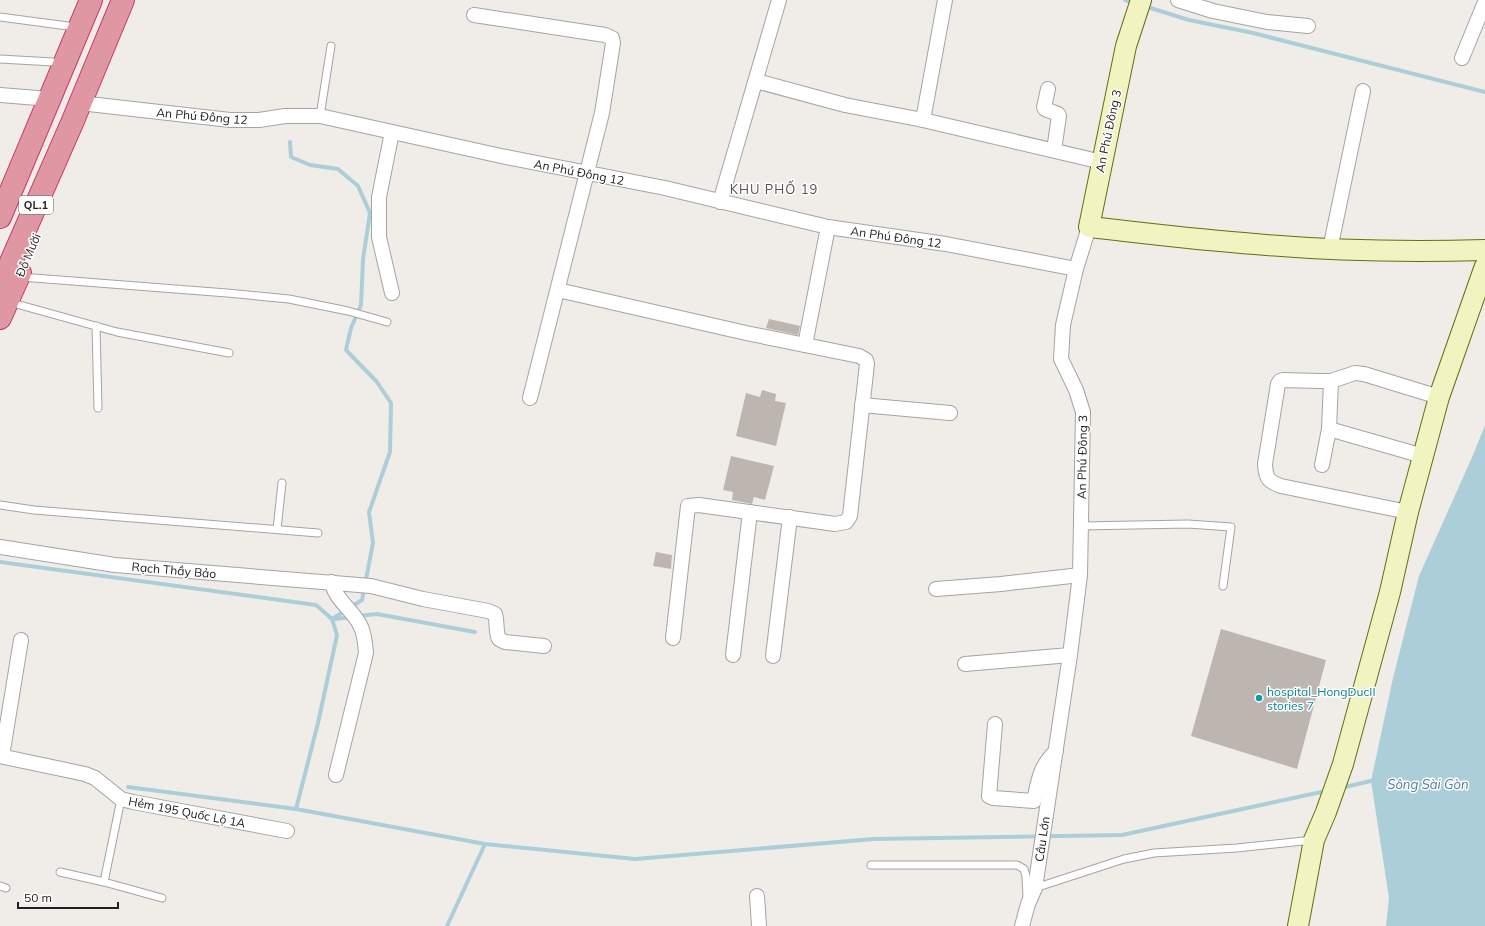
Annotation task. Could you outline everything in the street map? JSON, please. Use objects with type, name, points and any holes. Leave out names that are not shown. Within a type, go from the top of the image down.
[{"type":"highway","points":[[79,0],[51,69],[52,93],[80,103]]},
{"type":"highway","name":"QL.1","points":[[0,217],[92,0]]},
{"type":"highway","name":"Đỗ Mười","points":[[6,296],[72,123],[123,0]]},
{"type":"street","points":[[720,202],[779,0]]},
{"type":"street","points":[[923,120],[945,0]]},
{"type":"street","points":[[1178,0],[1213,11],[1267,22],[1308,26]]},
{"type":"street","points":[[1462,58],[1485,2]]},
{"type":"street","name":"An Phú Đông 3","points":[[1046,806],[1056,751],[1080,575],[1080,526],[1084,412],[1076,390],[1061,359],[1063,325],[1076,269],[1089,227],[1126,46],[1139,7]]},
{"type":"street","points":[[474,15],[605,35],[612,38],[612,49],[602,113],[530,398]]},
{"type":"street","points":[[756,81],[845,105],[923,120],[1102,162]]},
{"type":"street","points":[[1048,89],[1044,107],[1045,109],[1058,114],[1059,116],[1054,150]]},
{"type":"street","points":[[1330,249],[1363,91]]},
{"type":"street","points":[[0,94],[52,93]]},
{"type":"street","name":"An Phú Đông 12","points":[[80,103],[230,120],[259,120],[285,116],[320,116],[587,174],[665,188],[828,227],[946,244],[1076,269]]},
{"type":"street","points":[[392,132],[379,197],[379,237],[392,293]]},
{"type":"street","points":[[805,345],[828,227]]},
{"type":"street","points":[[1089,227],[1255,244],[1330,249],[1432,251],[1485,250]]},
{"type":"street","points":[[1298,926],[1314,840],[1326,812],[1343,764],[1390,592],[1408,512],[1439,397],[1485,266]]},
{"type":"street","points":[[558,290],[746,333],[859,356],[866,360],[867,364],[850,516],[846,522],[836,524],[699,505],[688,506],[673,638]]},
{"type":"street","points":[[1408,512],[1281,486],[1270,482],[1266,476],[1265,464],[1280,381],[1331,381],[1355,373],[1364,374],[1439,397]]},
{"type":"street","points":[[1322,464],[1329,429],[1331,381]]},
{"type":"street","points":[[862,405],[950,413]]},
{"type":"street","points":[[1329,429],[1423,456]]},
{"type":"street","points":[[733,654],[750,512]]},
{"type":"street","points":[[773,656],[790,517]]},
{"type":"street","name":"Rạch Thầy Bảo","points":[[0,547],[114,565],[371,586],[423,599],[488,611],[495,614],[497,622],[496,632],[499,639],[505,642],[544,646]]},
{"type":"street","points":[[936,589],[1001,584],[1080,575]]},
{"type":"street","points":[[332,582],[335,592],[359,623],[365,639],[366,653],[336,775]]},
{"type":"street","points":[[1,756],[21,640]]},
{"type":"street","points":[[965,664],[1070,655]]},
{"type":"street","points":[[995,724],[989,796],[993,798],[1034,801],[1043,766],[1048,758],[1056,751]]},
{"type":"street","name":"Hẻm 195 Quốc Lộ 1A","points":[[1,756],[85,774],[95,778],[121,799],[287,831]]},
{"type":"street","name":"Cầu Lớn","points":[[1035,888],[1046,806]]},
{"type":"street","points":[[1022,926],[1028,904],[1035,888]]},
{"type":"street","points":[[758,896],[759,926]]},
{"type":"lane","points":[[0,17],[68,26]]},
{"type":"lane","points":[[320,116],[331,46]]},
{"type":"lane","points":[[0,60],[53,62]]},
{"type":"lane","points":[[6,296],[141,287],[289,299],[348,311],[387,322]]},
{"type":"lane","points":[[6,296],[117,332],[229,353]]},
{"type":"lane","points":[[96,326],[98,408]]},
{"type":"lane","points":[[278,530],[282,483]]},
{"type":"lane","points":[[0,505],[34,510],[318,533]]},
{"type":"lane","points":[[1080,526],[1188,524],[1232,528],[1223,586]]},
{"type":"lane","points":[[104,882],[121,799]]},
{"type":"lane","points":[[1035,888],[1124,859],[1154,852],[1237,848],[1314,840]]},
{"type":"lane","points":[[871,866],[1017,865],[1024,869],[1026,876],[1028,904]]},
{"type":"lane","points":[[60,872],[162,898]]},
{"type":"water","name":"Sông Sài Gòn","points":[[1485,425],[1485,926],[1386,926],[1389,898],[1371,781],[1393,678],[1419,576]]},
{"type":"building","points":[[769,319],[800,326],[798,335],[766,328]]},
{"type":"building","points":[[762,390],[776,394],[775,401],[786,403],[776,446],[736,436],[746,393],[760,397]]},
{"type":"building","points":[[731,456],[774,466],[765,500],[754,497],[752,504],[732,500],[733,492],[723,490]]},
{"type":"building","points":[[656,552],[672,555],[671,569],[653,566]]},
{"type":"building","name":"hospital_HongDucII stories 7","points":[[1221,629],[1326,660],[1297,769],[1191,736]]},
{"type":"waterway","points":[[1125,0],[1134,3]]},
{"type":"waterway","points":[[1144,6],[1189,20],[1253,33],[1485,92]]},
{"type":"waterway","points":[[290,142],[291,157],[310,165],[338,169],[358,186],[370,213],[363,259],[361,305],[351,328],[346,350],[377,382],[391,403],[390,452],[369,512],[373,543],[362,600],[332,619]]},
{"type":"waterway","points":[[0,562],[316,605],[332,619],[337,635],[318,723],[296,809]]},
{"type":"waterway","points":[[358,616],[377,614],[475,632]]},
{"type":"waterway","points":[[335,619],[352,617]]},
{"type":"waterway","points":[[1341,788],[1375,780]]},
{"type":"waterway","points":[[128,787],[296,809],[485,844],[635,859],[874,839],[1122,835],[1326,791]]},
{"type":"waterway","points":[[447,926],[485,844]]},
{"type":"place","name":"hospital_HongDucII stories 7","points":[[1259,698]]},
{"type":"district","name":"KHU PHỐ 19","points":[[774,189]]}]
